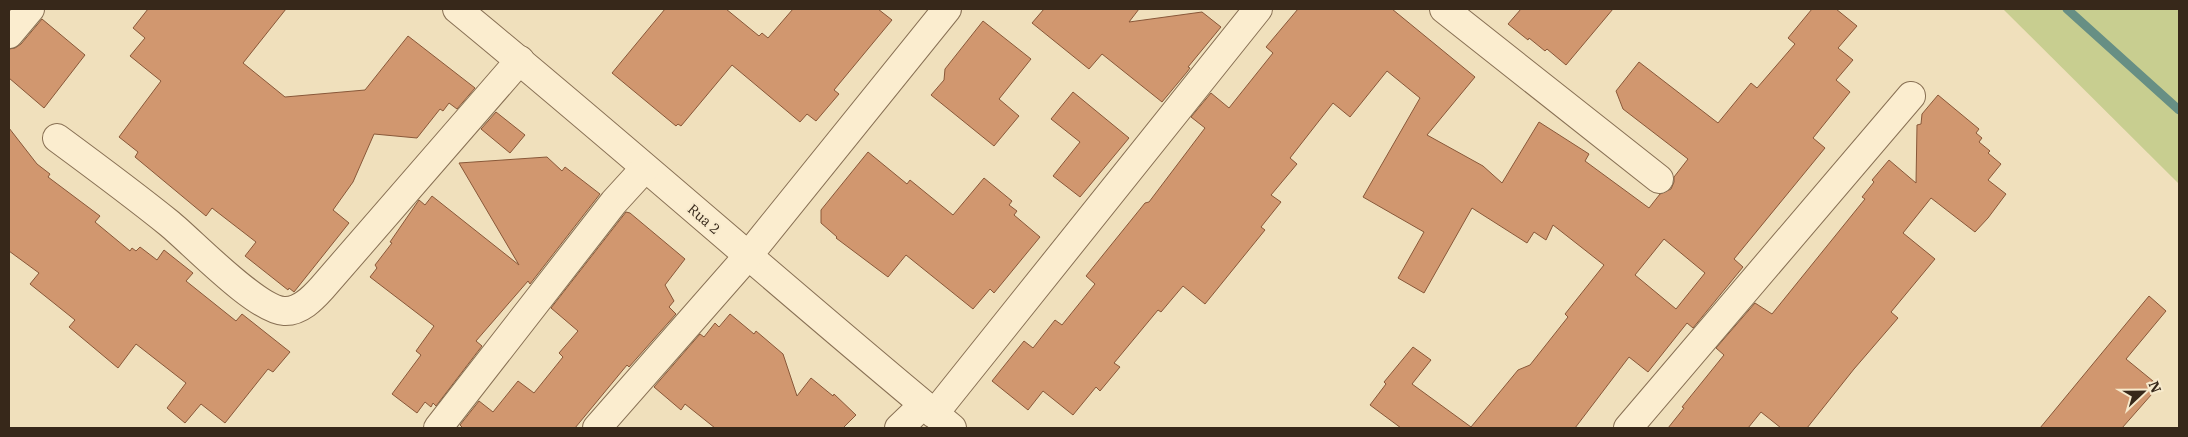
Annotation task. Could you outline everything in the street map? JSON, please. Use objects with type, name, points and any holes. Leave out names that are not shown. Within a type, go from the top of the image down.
[{"type":"street","points":[[9,34],[30,9]]},
{"type":"street","name":"Rua 2","points":[[457,9],[520,60],[747,257],[936,416]]},
{"type":"street","points":[[597,428],[747,257],[947,9]]},
{"type":"street","points":[[899,428],[936,416],[1258,9]]},
{"type":"street","points":[[1444,9],[1659,179]]},
{"type":"street","points":[[58,138],[171,224],[256,298],[277,310],[289,311],[307,303],[322,288],[520,60]]},
{"type":"street","points":[[1628,428],[1911,96]]},
{"type":"street","points":[[438,428],[614,202],[645,168]]},
{"type":"green space","points":[[2003,9],[2179,9],[2179,184]]},
{"type":"building","points":[[148,9],[286,9],[243,63],[285,97],[365,90],[408,36],[475,88],[457,109],[449,103],[443,111],[440,109],[417,138],[374,134],[353,182],[333,210],[349,223],[294,292],[289,288],[288,290],[245,256],[256,242],[212,208],[206,216],[135,157],[138,152],[119,137],[161,81],[130,56],[145,38],[133,28]]},
{"type":"building","points":[[665,9],[726,9],[759,36],[762,33],[768,38],[793,9],[878,9],[892,20],[834,90],[839,94],[816,121],[807,114],[800,122],[732,65],[681,126],[678,124],[676,126],[612,73]]},
{"type":"building","points":[[1044,9],[1139,9],[1129,22],[1202,12],[1221,27],[1162,102],[1102,54],[1089,69],[1032,23]]},
{"type":"building","points":[[1298,9],[1392,9],[1475,77],[1427,135],[1483,166],[1502,183],[1539,122],[1589,154],[1585,161],[1649,208],[1660,194],[1671,189],[1674,177],[1688,159],[1623,109],[1616,91],[1639,62],[1718,123],[1751,83],[1757,88],[1795,44],[1788,38],[1812,9],[1836,9],[1857,26],[1838,48],[1853,60],[1836,80],[1850,92],[1813,138],[1825,148],[1734,259],[1743,267],[1693,328],[1687,323],[1648,372],[1629,357],[1575,428],[1401,428],[1370,405],[1386,384],[1384,382],[1413,347],[1431,360],[1412,384],[1471,427],[1518,370],[1530,365],[1568,317],[1565,314],[1604,265],[1553,225],[1546,240],[1534,232],[1527,243],[1472,208],[1424,293],[1398,278],[1424,232],[1363,197],[1420,98],[1387,71],[1350,117],[1333,103],[1290,158],[1297,164],[1271,195],[1281,202],[1261,227],[1265,230],[1205,304],[1183,286],[1161,312],[1158,310],[1114,363],[1120,367],[1100,391],[1096,387],[1073,415],[1043,391],[1028,410],[992,381],[1024,341],[1033,348],[1055,320],[1062,325],[1095,284],[1086,276],[1145,203],[1149,202],[1205,128],[1191,117],[1211,93],[1229,108],[1273,53],[1266,47]],"holes":[[[1664,239],[1705,273],[1676,309],[1635,275]]]},
{"type":"building","points":[[1521,9],[1613,9],[1566,65],[1547,49],[1545,51],[1508,24]]},
{"type":"building","points":[[42,19],[85,55],[44,108],[9,78],[9,49],[21,44]]},
{"type":"building","points":[[983,21],[1031,59],[999,99],[1019,116],[994,146],[931,95],[944,80],[945,69]]},
{"type":"building","points":[[1073,92],[1129,138],[1080,197],[1053,176],[1080,142],[1051,119]]},
{"type":"building","points":[[1938,95],[1979,129],[1976,133],[1982,138],[1979,142],[2001,164],[1988,180],[2006,194],[1988,218],[1975,232],[1931,198],[1903,233],[1935,259],[1891,312],[1898,318],[1807,428],[1781,428],[1761,412],[1748,428],[1668,428],[1684,408],[1682,407],[1724,355],[1716,348],[1755,303],[1772,314],[1865,199],[1862,197],[1874,182],[1872,180],[1889,160],[1916,183],[1917,125],[1921,124],[1922,114]]},
{"type":"building","points":[[496,112],[525,135],[510,153],[481,129]]},
{"type":"building","points":[[9,128],[37,164],[50,174],[48,177],[100,216],[95,222],[130,251],[132,248],[136,251],[140,247],[157,260],[164,250],[193,273],[186,281],[236,321],[242,314],[290,352],[273,372],[268,369],[225,423],[201,404],[185,423],[167,408],[186,383],[136,344],[118,368],[69,327],[75,320],[30,284],[39,273],[9,251]]},
{"type":"building","points":[[868,152],[907,184],[910,180],[953,215],[984,178],[1012,201],[1009,205],[1017,211],[1014,215],[1040,237],[994,293],[990,289],[973,309],[906,255],[888,277],[836,238],[821,223],[821,210]]},
{"type":"building","points":[[547,157],[562,171],[565,167],[600,194],[530,284],[528,281],[476,341],[482,346],[436,406],[433,403],[431,407],[425,402],[417,413],[392,394],[421,355],[416,351],[434,326],[370,277],[377,268],[375,265],[392,243],[390,242],[419,200],[425,205],[432,196],[519,265],[459,163]]},
{"type":"building","points":[[626,212],[630,213],[685,259],[665,285],[674,301],[669,307],[676,314],[629,367],[627,365],[575,428],[463,428],[460,425],[479,401],[493,412],[518,381],[534,393],[563,357],[559,353],[578,331],[551,308]]},
{"type":"building","points":[[2149,296],[2166,311],[2126,359],[2159,386],[2122,428],[2040,428]]},
{"type":"building","points":[[730,314],[754,334],[756,331],[783,354],[797,396],[811,378],[833,396],[834,394],[856,415],[843,428],[715,428],[685,404],[681,410],[654,387],[700,334],[704,337],[715,323],[719,327]]},
{"type":"waterway","points":[[2067,9],[2179,110]]}]
